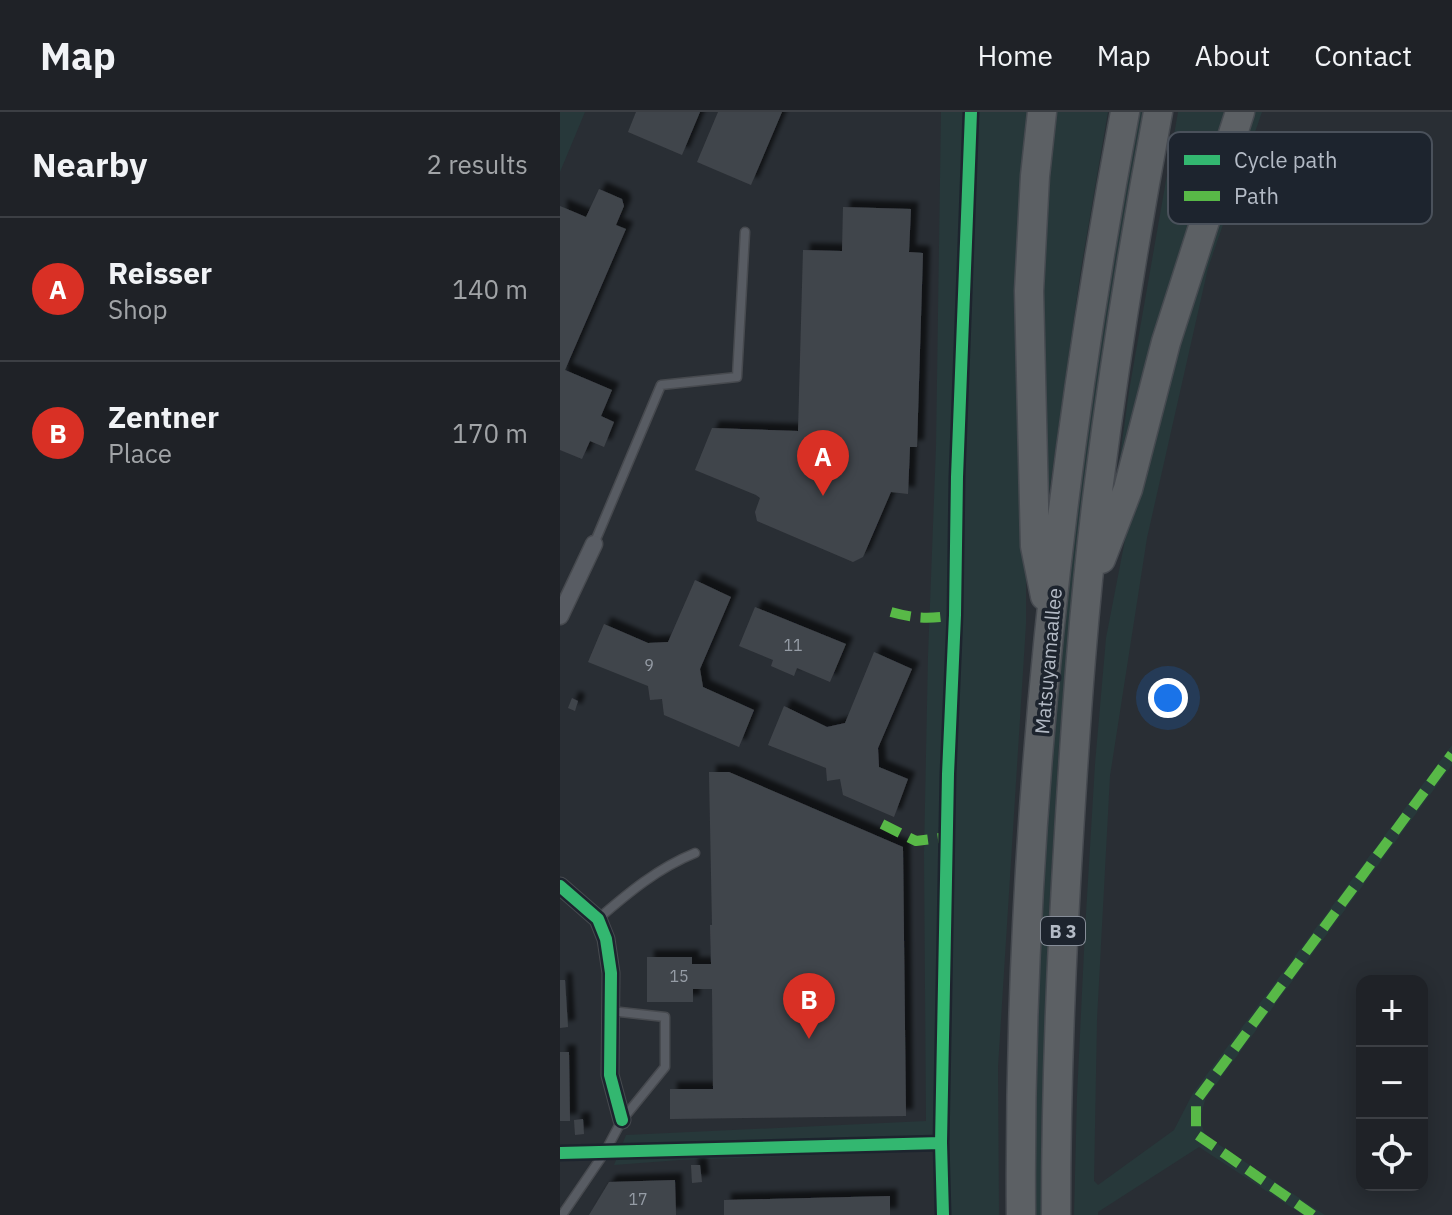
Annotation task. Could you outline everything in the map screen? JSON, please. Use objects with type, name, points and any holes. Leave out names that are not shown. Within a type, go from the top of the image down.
[{"type":"highway","points":[[1042,112],[1029,291],[1035,546],[1050,624]]},
{"type":"highway","name":"Matsuyamaallee","points":[[1021,1215],[1023,1055],[1030,890],[1050,624],[1097,272],[1125,112]]},
{"type":"highway","name":"Matsuyamaallee","points":[[1056,1215],[1065,906],[1087,593],[1099,483],[1128,282],[1158,112]]},
{"type":"highway","points":[[1234,132],[1240,112]]},
{"type":"highway","points":[[1087,593],[1128,489],[1166,342],[1204,224]]},
{"type":"street","points":[[560,616],[594,544]]},
{"type":"street","points":[[560,886],[598,919],[606,939],[611,973],[610,1075],[622,1120]]},
{"type":"lane","points":[[594,544],[661,385],[737,377],[745,232]]},
{"type":"lane","points":[[598,919],[637,886],[674,861],[695,853]]},
{"type":"lane","points":[[562,1215],[605,1152],[622,1120],[665,1067],[665,1017],[611,1011]]},
{"type":"shaded area","points":[[560,112],[585,112],[560,172]]},
{"type":"shaded area","points":[[941,112],[1108,112],[1081,269],[1048,501],[1026,543],[1026,624],[998,1067],[999,1215],[937,1215],[933,1151],[614,1165],[626,1135],[926,1121],[924,853],[936,447]]},
{"type":"shaded area","points":[[1137,112],[1147,112],[1077,567],[1059,745],[1049,911],[1041,1215],[1033,1215],[1041,909],[1050,744],[1081,456]]},
{"type":"shaded area","points":[[1178,112],[1262,112],[1255,132],[1174,132]]},
{"type":"shaded area","points":[[1168,169],[1168,224],[1223,224],[1208,268],[1147,538],[1110,776],[1097,1020],[1094,1181],[1098,1185],[1174,1130],[1193,1093],[1452,745],[1452,765],[1206,1098],[1203,1108],[1202,1122],[1206,1136],[1325,1215],[1303,1215],[1199,1147],[1098,1212],[1098,1215],[1074,1215],[1077,1096],[1095,764],[1106,638],[1129,519],[1116,486],[1129,391]]},
{"type":"building","points":[[636,112],[700,112],[682,155],[628,132]]},
{"type":"building","points":[[718,112],[782,112],[751,185],[697,162]]},
{"type":"building","points":[[599,189],[622,199],[624,206],[616,225],[626,229],[565,370],[612,390],[601,416],[614,422],[604,447],[590,441],[582,459],[560,450],[560,206],[586,217]]},
{"type":"building","points":[[843,207],[911,209],[909,252],[923,253],[917,447],[910,447],[908,494],[891,492],[863,557],[853,562],[757,521],[755,512],[760,498],[695,470],[712,428],[798,431],[803,250],[842,251]]},
{"type":"building","points":[[695,580],[731,597],[700,669],[703,687],[754,710],[739,747],[664,715],[662,699],[650,700],[648,686],[588,662],[604,624],[648,643],[668,642]]},
{"type":"building","points":[[755,607],[846,644],[830,682],[797,668],[794,676],[771,666],[773,660],[739,646]]},
{"type":"building","points":[[874,652],[912,669],[878,748],[879,767],[908,779],[894,817],[843,795],[840,779],[827,781],[826,768],[768,745],[784,706],[827,727],[845,723]]},
{"type":"building","points":[[572,698],[578,701],[575,711],[568,708]]},
{"type":"building","points":[[709,772],[729,772],[903,847],[906,1116],[670,1119],[670,1089],[713,1089],[712,989],[693,989],[693,1002],[647,1002],[647,957],[692,957],[692,964],[711,964]]},
{"type":"building","points":[[560,980],[565,980],[568,1027],[560,1028]]},
{"type":"building","points":[[560,1052],[569,1052],[570,1121],[560,1121]]},
{"type":"building","points":[[583,1119],[584,1134],[575,1135],[574,1120]]},
{"type":"building","points":[[691,1165],[700,1165],[702,1182],[692,1183]]},
{"type":"building","points":[[675,1180],[676,1215],[589,1215],[609,1182]]},
{"type":"building","points":[[890,1196],[890,1215],[724,1215],[724,1200]]},
{"type":"marked path","points":[[891,612],[923,618],[955,615]]},
{"type":"marked path","points":[[1313,1215],[1196,1134],[1196,1101],[1452,754]]},
{"type":"marked path","points":[[882,824],[916,841],[947,837]]},
{"type":"cycle path","points":[[943,1215],[941,1143],[948,774],[971,112]]},
{"type":"cycle path","points":[[560,886],[598,919],[606,939],[611,973],[610,1075],[622,1120]]},
{"type":"cycle path","points":[[560,1153],[941,1143]]},
{"type":"place","name":"Reisser","points":[[823,496]]},
{"type":"place","name":"Zentner","points":[[809,1039]]}]
